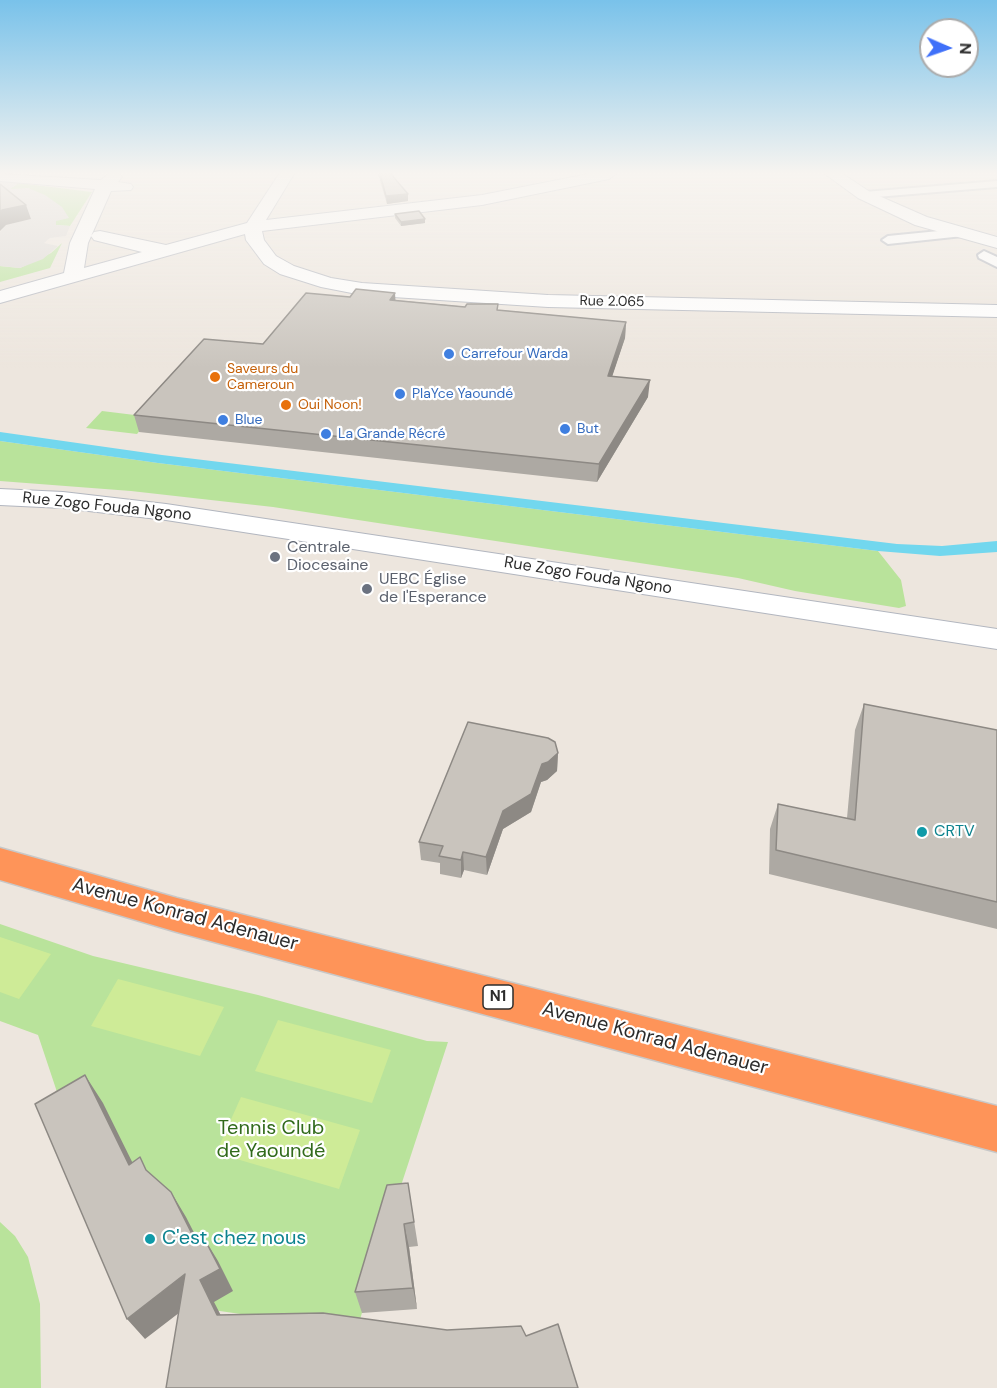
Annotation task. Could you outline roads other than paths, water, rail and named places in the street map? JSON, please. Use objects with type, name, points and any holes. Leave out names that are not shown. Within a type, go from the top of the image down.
[{"type":"highway","name":"Avenue Konrad Adenauer","points":[[0,864],[177,915],[997,1129]]},
{"type":"main road","points":[[73,277],[82,239]]},
{"type":"main road","points":[[95,271],[100,239]]},
{"type":"main road","points":[[109,239],[130,245],[170,250]]},
{"type":"main road","points":[[0,297],[211,239]]},
{"type":"main road","name":"Rue 2.065","points":[[255,239],[270,260],[287,270],[328,283],[363,289],[548,301],[997,311]]},
{"type":"main road","points":[[981,239],[997,243]]},
{"type":"main road","name":"Rue Zogo Fouda Ngono","points":[[0,497],[63,500],[166,512],[997,639]]},
{"type":"street","points":[[888,240],[900,239]]},
{"type":"street","points":[[984,255],[997,263]]},
{"type":"water","points":[[0,432],[162,455],[897,544],[942,546],[997,541],[997,552],[940,556],[878,551],[158,463],[0,441]]},
{"type":"place","name":"Carrefour Warda","points":[[449,354]]},
{"type":"place","name":"Saveurs du Cameroun","points":[[215,377]]},
{"type":"place","name":"PlaYce Yaoundé","points":[[400,394]]},
{"type":"place","name":"Oui Noon!","points":[[286,405]]},
{"type":"place","name":"Blue","points":[[223,420]]},
{"type":"place","name":"But","points":[[565,429]]},
{"type":"place","name":"La Grande Récré","points":[[326,434]]},
{"type":"place","name":"Centrale Diocesaine","points":[[275,557]]},
{"type":"place","name":"UEBC Église de l'Esperance","points":[[367,589]]},
{"type":"place","name":"CRTV","points":[[922,832]]},
{"type":"place","name":"C'est chez nous","points":[[150,1239]]},
{"type":"park label","name":"Tennis Club de Yaoundé","points":[[271,1140]]}]
